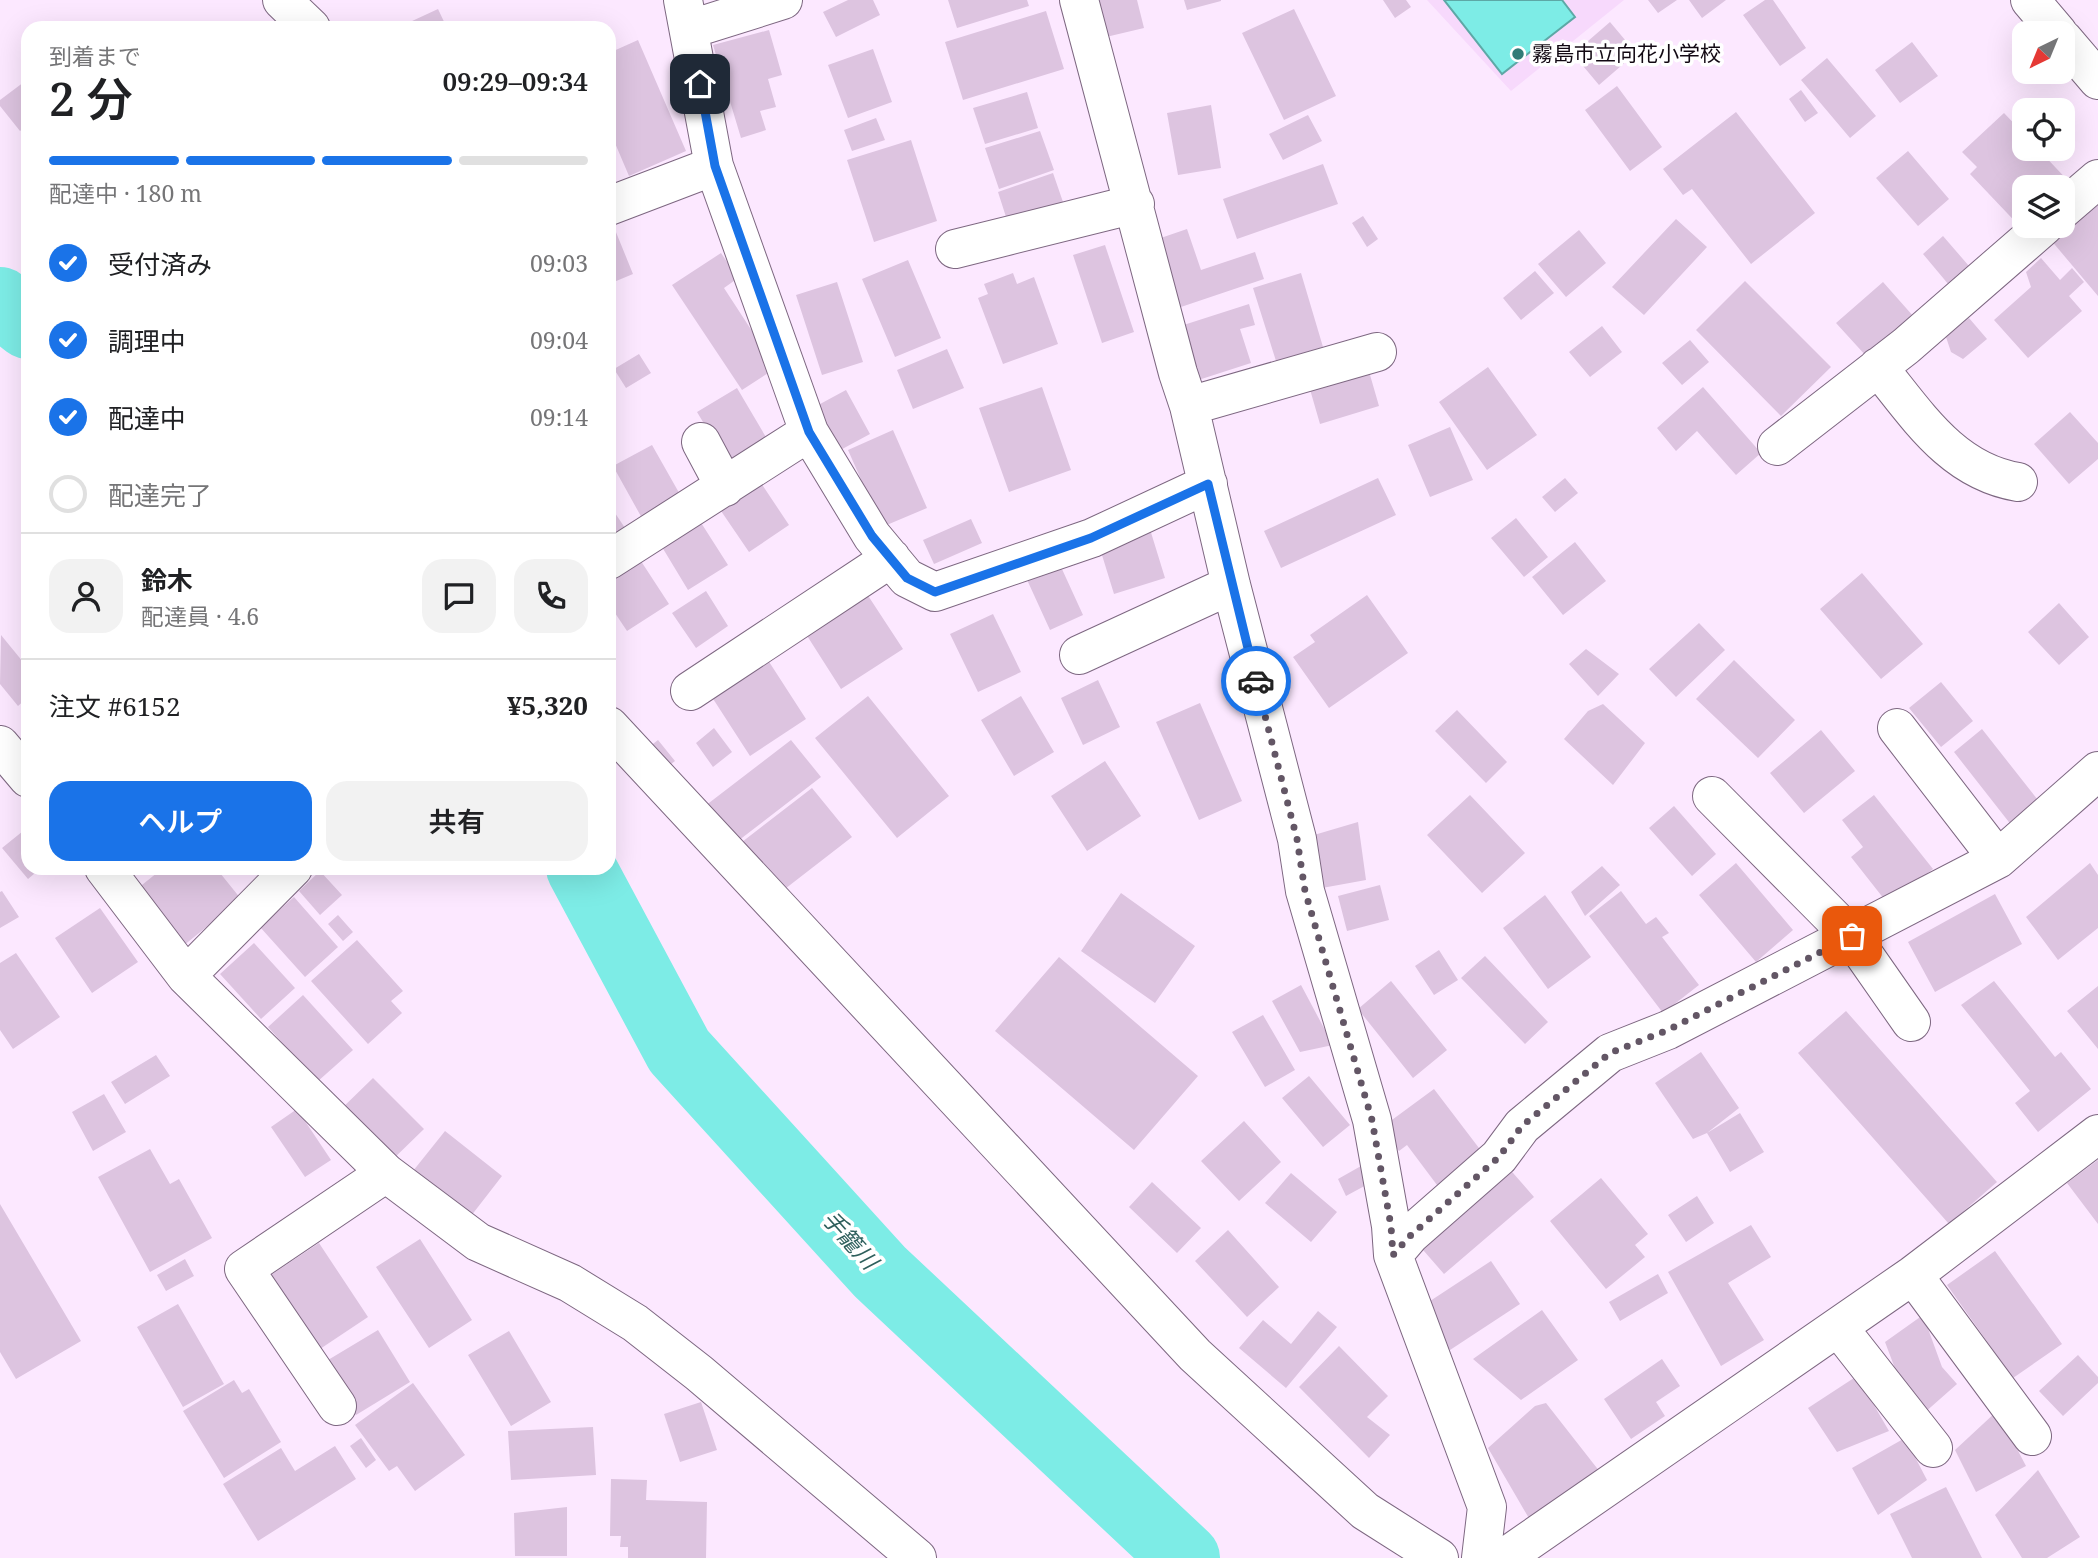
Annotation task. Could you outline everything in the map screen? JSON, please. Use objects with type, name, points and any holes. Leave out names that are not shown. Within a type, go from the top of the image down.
[{"type":"street","points":[[282,0],[304,21]]},
{"type":"street","points":[[783,0],[687,15],[715,166],[809,432],[872,536],[907,578],[935,592],[1091,538],[1208,484]]},
{"type":"street","points":[[1079,0],[1189,406],[1231,584],[1297,839],[1305,891],[1372,1120],[1391,1226],[1393,1255],[1487,1507],[1481,1558]]},
{"type":"street","points":[[2030,0],[2048,21]]},
{"type":"street","points":[[2076,54],[2098,80]]},
{"type":"street","points":[[616,203],[715,166]]},
{"type":"street","points":[[2075,198],[2098,178]]},
{"type":"street","points":[[955,249],[1135,204]]},
{"type":"street","points":[[1777,446],[1878,367],[2030,238]]},
{"type":"street","points":[[1189,406],[1377,352]]},
{"type":"street","points":[[1878,367],[1941,444],[1978,471],[2018,482]]},
{"type":"street","points":[[616,556],[809,432]]},
{"type":"street","points":[[701,442],[725,487]]},
{"type":"street","points":[[690,691],[891,558]]},
{"type":"street","points":[[1079,655],[1231,584]]},
{"type":"street","points":[[1896,728],[1998,859]]},
{"type":"street","points":[[616,734],[1195,1355],[1365,1511],[1439,1558]]},
{"type":"street","points":[[0,745],[21,770]]},
{"type":"street","points":[[1393,1255],[1410,1236],[1499,1157],[1522,1126],[1610,1053],[1668,1030],[1998,859],[2098,771]]},
{"type":"street","points":[[1712,796],[1852,936],[1911,1022]]},
{"type":"street","points":[[109,875],[186,976],[386,1173],[478,1242],[570,1283],[635,1323],[917,1558]]},
{"type":"street","points":[[186,976],[286,875]]},
{"type":"street","points":[[1504,1558],[1913,1275],[2098,1134]]},
{"type":"street","points":[[337,1406],[244,1269],[386,1173]]},
{"type":"street","points":[[1913,1275],[2032,1436]]},
{"type":"street","points":[[1838,1327],[1934,1448]]},
{"type":"shaded area","name":"霧島市立向花小学校","points":[[1427,0],[1624,0],[1511,91]]},
{"type":"shaded area","points":[[1444,0],[1562,0],[1575,17],[1502,74]]},
{"type":"building","points":[[848,0],[873,0],[880,15],[836,37],[823,12]]},
{"type":"building","points":[[948,0],[1027,0],[1029,6],[957,28]]},
{"type":"building","points":[[1096,0],[1137,0],[1144,28],[1106,37]]},
{"type":"building","points":[[1184,0],[1221,0],[1221,1],[1187,10]]},
{"type":"building","points":[[1383,0],[1406,0],[1411,7],[1395,18]]},
{"type":"building","points":[[1648,0],[1677,0],[1658,13]]},
{"type":"building","points":[[1689,0],[1726,0],[1702,18]]},
{"type":"building","points":[[1765,0],[1773,0],[1806,48],[1780,66],[1743,15]]},
{"type":"building","points":[[438,9],[444,21],[412,21]]},
{"type":"building","points":[[1294,9],[1336,96],[1284,120],[1242,33]]},
{"type":"building","points":[[1046,11],[1064,69],[963,100],[945,42]]},
{"type":"building","points":[[1610,22],[1636,53],[1599,85],[1573,54]]},
{"type":"building","points":[[769,30],[782,75],[768,79],[776,107],[760,111],[766,130],[741,138],[713,45]]},
{"type":"building","points":[[638,40],[686,151],[629,176],[616,145],[616,50]]},
{"type":"building","points":[[1912,42],[1938,76],[1900,103],[1875,70]]},
{"type":"building","points":[[873,49],[892,102],[848,118],[828,65]]},
{"type":"building","points":[[1827,58],[1876,116],[1850,138],[1801,80]]},
{"type":"building","points":[[21,84],[20,131],[0,106],[0,100]]},
{"type":"building","points":[[1617,86],[1662,147],[1630,171],[1585,110]]},
{"type":"building","points":[[1801,90],[1818,113],[1805,122],[1789,99]]},
{"type":"building","points":[[1027,92],[1038,128],[985,144],[973,108]]},
{"type":"building","points":[[1211,105],[1221,168],[1178,175],[1167,113]]},
{"type":"building","points":[[1736,112],[1815,213],[1751,264],[1692,189],[1683,195],[1663,169]]},
{"type":"building","points":[[2004,113],[2012,121],[2012,161],[2049,161],[2063,175],[2012,175],[2012,218],[1970,174],[1977,167],[1962,152]]},
{"type":"building","points":[[1308,115],[1322,141],[1283,160],[1269,134]]},
{"type":"building","points":[[876,118],[885,140],[852,151],[844,130]]},
{"type":"building","points":[[1040,131],[1054,170],[999,189],[985,148]]},
{"type":"building","points":[[911,140],[937,221],[874,242],[847,160]]},
{"type":"building","points":[[1908,151],[1949,199],[1918,226],[1876,178]]},
{"type":"building","points":[[1323,164],[1338,204],[1237,239],[1223,199]]},
{"type":"building","points":[[1053,173],[1063,202],[1007,220],[998,192]]},
{"type":"building","points":[[2098,203],[2098,296],[2050,239],[2075,238],[2075,220]]},
{"type":"building","points":[[1363,216],[1378,239],[1367,247],[1352,223]]},
{"type":"building","points":[[1676,219],[1707,247],[1644,315],[1612,287]]},
{"type":"building","points":[[1187,229],[1201,270],[1255,252],[1264,279],[1175,309],[1152,241]]},
{"type":"building","points":[[1579,230],[1606,263],[1566,297],[1538,264]]},
{"type":"building","points":[[616,232],[633,274],[616,281]]},
{"type":"building","points":[[1943,236],[1975,273],[1954,291],[1923,254]]},
{"type":"building","points":[[1105,245],[1134,332],[1102,343],[1073,255]]},
{"type":"building","points":[[721,253],[738,278],[724,288],[776,368],[742,390],[672,285]]},
{"type":"building","points":[[2041,258],[2060,280],[2072,268],[2084,282],[2069,296],[2082,311],[2028,358],[1994,320],[2031,287],[2026,272]]},
{"type":"building","points":[[908,260],[941,338],[895,357],[862,279]]},
{"type":"building","points":[[1535,271],[1554,293],[1521,320],[1503,298]]},
{"type":"building","points":[[1013,273],[1017,284],[1034,277],[1058,344],[1003,364],[978,298],[988,294],[984,284]]},
{"type":"building","points":[[1301,273],[1323,347],[1276,361],[1253,288]]},
{"type":"building","points":[[1745,281],[1831,367],[1781,416],[1696,330]]},
{"type":"building","points":[[837,282],[863,362],[822,375],[796,295]]},
{"type":"building","points":[[1883,282],[1914,317],[1867,357],[1836,323]]},
{"type":"building","points":[[1249,304],[1255,325],[1240,329],[1251,363],[1186,384],[1168,330]]},
{"type":"building","points":[[1969,318],[1987,339],[1963,359],[1951,352],[1946,337]]},
{"type":"building","points":[[1602,326],[1622,352],[1590,377],[1569,352]]},
{"type":"building","points":[[1690,340],[1709,362],[1682,385],[1662,363]]},
{"type":"building","points":[[947,349],[964,388],[913,409],[897,370]]},
{"type":"building","points":[[639,354],[651,373],[626,388],[616,368]]},
{"type":"building","points":[[1488,367],[1537,435],[1487,470],[1439,402]]},
{"type":"building","points":[[1368,368],[1379,406],[1320,424],[1309,386]]},
{"type":"building","points":[[1042,387],[1071,470],[1009,492],[979,408]]},
{"type":"building","points":[[1703,387],[1761,453],[1736,475],[1697,431],[1676,451],[1657,428]]},
{"type":"building","points":[[737,388],[770,444],[730,467],[697,412]]},
{"type":"building","points":[[846,390],[870,434],[833,454],[809,410]]},
{"type":"building","points":[[2070,412],[2098,443],[2098,459],[2069,484],[2034,444]]},
{"type":"building","points":[[1450,427],[1473,480],[1430,497],[1408,445]]},
{"type":"building","points":[[893,430],[927,508],[882,527],[848,450]]},
{"type":"building","points":[[652,445],[682,498],[643,520],[616,471],[616,464]]},
{"type":"building","points":[[1378,478],[1396,515],[1281,568],[1264,531]]},
{"type":"building","points":[[1565,478],[1578,493],[1555,512],[1542,497]]},
{"type":"building","points":[[759,480],[789,525],[749,552],[719,508]]},
{"type":"building","points":[[616,514],[631,537],[616,547]]},
{"type":"building","points":[[698,518],[728,565],[688,590],[659,542]]},
{"type":"building","points":[[1516,518],[1548,557],[1524,577],[1491,538]]},
{"type":"building","points":[[971,519],[982,543],[934,564],[923,540]]},
{"type":"building","points":[[1149,526],[1165,578],[1114,594],[1098,542]]},
{"type":"building","points":[[1575,542],[1606,581],[1563,615],[1532,577]]},
{"type":"building","points":[[637,555],[669,604],[627,631],[616,614],[616,568]]},
{"type":"building","points":[[1056,556],[1083,615],[1050,630],[1023,571]]},
{"type":"building","points":[[1862,573],[1923,644],[1881,679],[1820,609]]},
{"type":"building","points":[[706,591],[728,626],[696,648],[672,613]]},
{"type":"building","points":[[865,591],[903,649],[841,689],[804,631]]},
{"type":"building","points":[[1367,595],[1408,653],[1329,708],[1293,657],[1315,642],[1310,635]]},
{"type":"building","points":[[2059,603],[2089,637],[2059,665],[2028,632]]},
{"type":"building","points":[[993,614],[1021,672],[978,692],[950,634]]},
{"type":"building","points":[[1699,623],[1725,650],[1676,697],[1649,669]]},
{"type":"building","points":[[1,635],[21,659],[21,703],[18,706],[0,684]]},
{"type":"building","points":[[1586,649],[1619,674],[1598,696],[1569,664]]},
{"type":"building","points":[[764,654],[806,719],[750,756],[708,691]]},
{"type":"building","points":[[1734,660],[1795,720],[1758,758],[1696,699]]},
{"type":"building","points":[[1098,680],[1120,727],[1083,745],[1061,698]]},
{"type":"building","points":[[1941,682],[1973,721],[1941,747],[1909,708]]},
{"type":"building","points":[[868,696],[949,796],[897,838],[815,738]]},
{"type":"building","points":[[1021,696],[1054,752],[1014,776],[981,720]]},
{"type":"building","points":[[1200,703],[1242,801],[1199,820],[1156,722]]},
{"type":"building","points":[[1603,704],[1645,743],[1613,785],[1564,739],[1588,711]]},
{"type":"building","points":[[1457,710],[1507,762],[1486,783],[1435,731]]},
{"type":"building","points":[[714,728],[732,752],[713,767],[696,743]]},
{"type":"building","points":[[1982,729],[2041,804],[2012,826],[1954,752]]},
{"type":"building","points":[[1821,730],[1855,771],[1804,813],[1770,773]]},
{"type":"building","points":[[658,740],[675,761],[666,768],[649,747]]},
{"type":"building","points":[[791,740],[821,777],[734,844],[705,806]]},
{"type":"building","points":[[1105,761],[1141,816],[1087,851],[1051,796]]},
{"type":"building","points":[[812,788],[852,837],[781,892],[742,842]]},
{"type":"building","points":[[1470,795],[1525,853],[1482,893],[1427,835]]},
{"type":"building","points":[[1874,795],[1933,869],[1888,904],[1851,857],[1863,847],[1842,820]]},
{"type":"building","points":[[1674,806],[1716,854],[1692,876],[1649,828]]},
{"type":"building","points":[[1358,822],[1366,880],[1322,888],[1314,835]]},
{"type":"building","points":[[21,833],[21,871],[2,848]]},
{"type":"building","points":[[1736,863],[1793,930],[1756,962],[1699,895]]},
{"type":"building","points":[[2090,863],[2098,875],[2098,928],[2058,960],[2026,917]]},
{"type":"building","points":[[1602,866],[1620,885],[1585,916],[1571,892]]},
{"type":"building","points":[[154,875],[222,875],[241,899],[183,946],[137,889]]},
{"type":"building","points":[[316,875],[324,875],[342,895],[320,915],[299,891]]},
{"type":"building","points":[[1380,885],[1389,920],[1347,931],[1338,896]]},
{"type":"building","points":[[2,891],[19,917],[0,928],[0,892]]},
{"type":"building","points":[[1621,891],[1646,924],[1656,917],[1669,933],[1662,937],[1699,985],[1663,1013],[1589,916]]},
{"type":"building","points":[[1121,893],[1195,946],[1155,1003],[1081,951]]},
{"type":"building","points":[[1995,894],[2022,944],[1935,992],[1908,942]]},
{"type":"building","points":[[1545,895],[1591,957],[1548,989],[1503,928]]},
{"type":"building","points":[[294,897],[338,947],[305,977],[260,927]]},
{"type":"building","points":[[100,908],[138,962],[92,993],[55,938]]},
{"type":"building","points":[[338,915],[353,932],[343,941],[328,924]]},
{"type":"building","points":[[357,940],[403,991],[391,1001],[402,1013],[368,1044],[311,981]]},
{"type":"building","points":[[254,943],[295,988],[261,1019],[220,974]]},
{"type":"building","points":[[1439,950],[1458,980],[1434,995],[1415,966]]},
{"type":"building","points":[[16,953],[60,1017],[13,1049],[0,1030],[0,963]]},
{"type":"building","points":[[1485,956],[1548,1022],[1525,1044],[1461,978]]},
{"type":"building","points":[[1059,957],[1198,1076],[1134,1150],[995,1031]]},
{"type":"building","points":[[1391,981],[1447,1050],[1413,1078],[1358,1009]]},
{"type":"building","points":[[1994,981],[2055,1057],[2061,1052],[2091,1089],[2038,1132],[2015,1103],[2030,1091],[1961,1005]]},
{"type":"building","points":[[1301,985],[1333,1045],[1300,1052],[1272,1001]]},
{"type":"building","points":[[2098,986],[2098,1049],[2067,1011]]},
{"type":"building","points":[[303,995],[353,1050],[317,1082],[268,1027]]},
{"type":"building","points":[[1846,1011],[1997,1182],[1949,1224],[1798,1053]]},
{"type":"building","points":[[1263,1015],[1295,1070],[1265,1087],[1232,1032]]},
{"type":"building","points":[[1701,1052],[1739,1108],[1707,1133],[1693,1139],[1655,1083]]},
{"type":"building","points":[[156,1055],[170,1076],[125,1104],[111,1082]]},
{"type":"building","points":[[1309,1076],[1350,1125],[1323,1147],[1282,1098]]},
{"type":"building","points":[[373,1078],[424,1129],[387,1165],[336,1114]]},
{"type":"building","points":[[1434,1089],[1482,1152],[1437,1185],[1407,1145],[1399,1151],[1381,1128]]},
{"type":"building","points":[[104,1094],[126,1132],[93,1151],[72,1112]]},
{"type":"building","points":[[297,1109],[331,1160],[305,1177],[271,1127]]},
{"type":"building","points":[[1740,1113],[1764,1152],[1730,1172],[1707,1133]]},
{"type":"building","points":[[1244,1121],[1281,1162],[1239,1201],[1201,1161]]},
{"type":"building","points":[[445,1131],[502,1176],[471,1216],[413,1171]]},
{"type":"building","points":[[150,1149],[170,1184],[179,1179],[212,1238],[150,1272],[98,1177]]},
{"type":"building","points":[[1499,1157],[1534,1197],[1444,1274],[1410,1235]]},
{"type":"building","points":[[2098,1160],[2098,1224],[2067,1183]]},
{"type":"building","points":[[1361,1166],[1370,1183],[1346,1196],[1338,1179]]},
{"type":"building","points":[[1291,1173],[1337,1212],[1311,1242],[1265,1203]]},
{"type":"building","points":[[1601,1178],[1648,1234],[1635,1245],[1645,1257],[1606,1289],[1550,1221]]},
{"type":"building","points":[[1152,1182],[1201,1228],[1177,1253],[1129,1207]]},
{"type":"building","points":[[1697,1196],[1714,1223],[1686,1242],[1668,1215]]},
{"type":"building","points":[[0,1204],[81,1341],[16,1379],[0,1352]]},
{"type":"building","points":[[1751,1225],[1771,1257],[1728,1283],[1764,1340],[1721,1366],[1668,1272]]},
{"type":"building","points":[[1228,1230],[1279,1287],[1247,1317],[1195,1261]]},
{"type":"building","points":[[420,1239],[472,1320],[429,1348],[376,1267]]},
{"type":"building","points":[[319,1243],[368,1317],[320,1349],[271,1275]]},
{"type":"building","points":[[1995,1251],[2062,1344],[2013,1378],[1947,1285]]},
{"type":"building","points":[[185,1259],[194,1276],[166,1291],[157,1275]]},
{"type":"building","points":[[1491,1261],[1520,1304],[1450,1350],[1421,1307]]},
{"type":"building","points":[[1658,1274],[1668,1293],[1620,1321],[1609,1302]]},
{"type":"building","points":[[178,1304],[224,1384],[183,1407],[137,1327]]},
{"type":"building","points":[[1542,1310],[1578,1360],[1521,1400],[1473,1359]]},
{"type":"building","points":[[1318,1311],[1337,1327],[1286,1388],[1239,1348],[1263,1320],[1291,1344]]},
{"type":"building","points":[[1923,1315],[1942,1367],[1957,1384],[1923,1414],[1905,1395],[1885,1342]]},
{"type":"building","points":[[378,1330],[410,1382],[356,1415],[323,1363]]},
{"type":"building","points":[[509,1331],[551,1402],[511,1426],[468,1355]]},
{"type":"building","points":[[1339,1346],[1388,1396],[1367,1417],[1390,1435],[1369,1458],[1299,1387]]},
{"type":"building","points":[[2078,1355],[2098,1377],[2098,1383],[2063,1416],[2039,1391]]},
{"type":"building","points":[[1662,1359],[1680,1386],[1656,1402],[1665,1416],[1631,1439],[1604,1399]]},
{"type":"building","points":[[1857,1376],[1889,1431],[1837,1452],[1808,1408]]},
{"type":"building","points":[[234,1380],[242,1393],[249,1389],[281,1442],[224,1478],[183,1411]]},
{"type":"building","points":[[413,1383],[465,1455],[415,1491],[397,1466],[389,1471],[355,1425]]},
{"type":"building","points":[[701,1402],[717,1450],[680,1462],[664,1414]]},
{"type":"building","points":[[1546,1403],[1600,1472],[1530,1520],[1488,1448],[1535,1406]]},
{"type":"building","points":[[1997,1411],[2026,1466],[1976,1492],[1955,1450]]},
{"type":"building","points":[[593,1427],[596,1475],[511,1480],[508,1431]]},
{"type":"building","points":[[361,1438],[376,1460],[366,1468],[350,1446]]},
{"type":"building","points":[[1905,1438],[1927,1480],[1878,1515],[1852,1468]]},
{"type":"building","points":[[335,1446],[356,1479],[258,1541],[223,1484],[281,1448],[295,1471]]},
{"type":"building","points":[[2038,1470],[2080,1537],[2047,1558],[2022,1558],[1995,1515]]},
{"type":"building","points":[[611,1479],[647,1480],[646,1500],[707,1502],[706,1558],[628,1558],[628,1547],[620,1547],[621,1536],[610,1536]]},
{"type":"building","points":[[1946,1487],[1982,1558],[1912,1558],[1890,1514]]},
{"type":"building","points":[[567,1507],[567,1556],[515,1556],[514,1513]]},
{"type":"waterway","name":"手籠川","points":[[0,302],[21,318]]},
{"type":"waterway","name":"手籠川","points":[[585,875],[679,1051],[880,1272],[1185,1558]]},
{"type":"way so far","points":[[1256,681],[1297,839],[1305,891],[1372,1120],[1391,1226],[1393,1255],[1410,1236],[1499,1157],[1522,1126],[1610,1053],[1668,1030],[1768,976],[1852,936]]},
{"type":"place","name":"霧島市立向花小学校","points":[[1518,54]]},
{"type":"route","points":[[700,84],[715,166],[774,326],[809,432],[872,536],[907,578],[935,592],[1091,538],[1208,484],[1256,681]]}]
